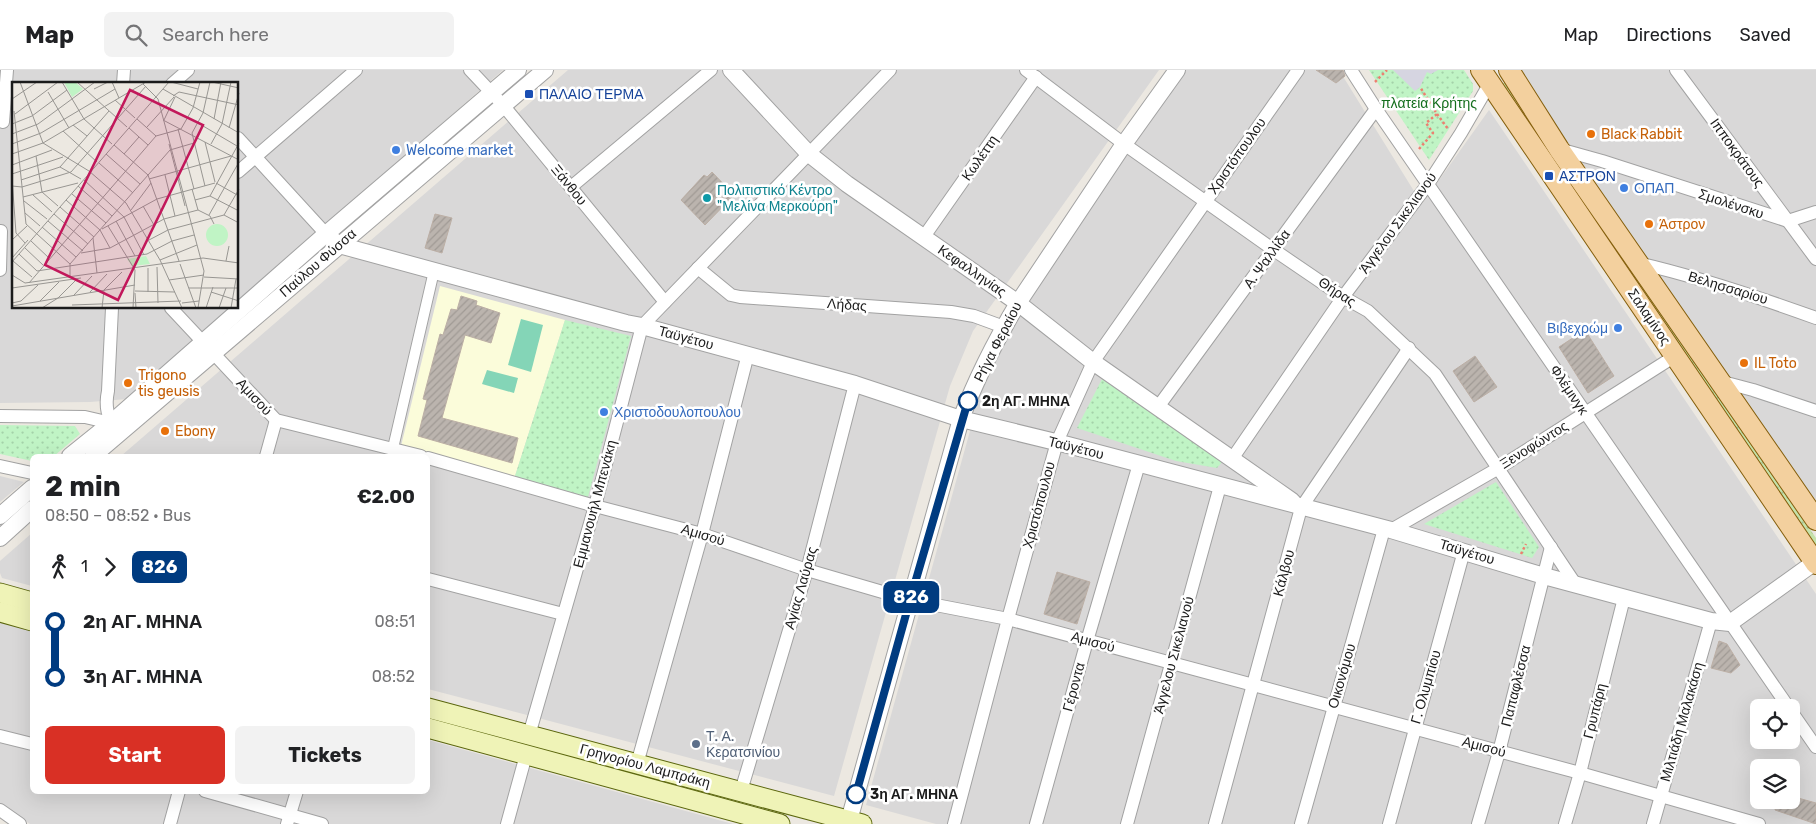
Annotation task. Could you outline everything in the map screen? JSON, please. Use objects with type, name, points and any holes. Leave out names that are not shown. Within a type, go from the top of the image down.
[{"type":"main road","name":"Σαλαμίνος","points":[[1509,70],[1560,150],[1720,381],[1808,500],[1816,520]]},
{"type":"main road","name":"Σαλαμίνος","points":[[1488,74],[1815,563]]},
{"type":"main road","points":[[0,593],[30,601]]},
{"type":"main road","points":[[0,612],[30,620]]},
{"type":"main road","name":"Γρηγορίου Λαμπράκη","points":[[430,709],[741,791],[853,823]]},
{"type":"main road","name":"Γρηγορίου Λαμπράκη","points":[[430,729],[526,755],[736,818],[780,824]]},
{"type":"street","points":[[6,122],[7,70]]},
{"type":"street","points":[[239,171],[356,70]]},
{"type":"street","name":"Ξάνθου","points":[[470,70],[571,187],[665,302]]},
{"type":"street","name":"Παύλου Φύσσα","points":[[73,454],[115,428],[208,348],[339,244],[497,99],[518,70]]},
{"type":"street","name":"Παύλου Φύσσα","points":[[208,348],[326,234],[497,99],[545,70]]},
{"type":"street","points":[[571,187],[711,70]]},
{"type":"street","name":"Κεφαλληνίας","points":[[731,70],[809,154],[847,184],[1018,303],[1093,362],[1301,508]]},
{"type":"street","name":"Εμμανουήλ Μπενάκη","points":[[528,735],[595,506],[642,326],[890,70]]},
{"type":"street","name":"Ρήγα Φεραίου","points":[[853,823],[910,600],[968,400],[1018,303],[1124,144],[1177,70]]},
{"type":"street","name":"Χριστόπουλου","points":[[954,824],[1056,442],[1093,362],[1298,70]]},
{"type":"street","name":"Φλέμινγκ","points":[[1351,70],[1585,414],[1783,699]]},
{"type":"street","points":[[1488,74],[1509,70]]},
{"type":"street","name":"Ιπποκράτους","points":[[1676,70],[1816,259]]},
{"type":"street","name":"Θήρας","points":[[1031,74],[1124,144],[1274,250],[1343,297],[1368,311],[1409,348],[1435,374],[1576,584]]},
{"type":"street","name":"Κωλέττη","points":[[924,238],[1031,74]]},
{"type":"street","name":"Άγγελου Σικελιανού","points":[[1232,459],[1343,297],[1428,184],[1461,133],[1488,74]]},
{"type":"street","points":[[176,82],[187,76]]},
{"type":"street","name":"Α. Ψαλλίδα","points":[[1158,407],[1376,109]]},
{"type":"street","points":[[239,139],[254,158],[326,234]]},
{"type":"street","name":"Σμολένσκυ","points":[[1560,150],[1602,161],[1788,222]]},
{"type":"street","points":[[1788,222],[1816,212]]},
{"type":"street","points":[[0,270],[5,231]]},
{"type":"street","name":"Ταϋγέτου","points":[[326,234],[339,244],[626,324],[642,326],[855,384],[962,419],[1056,442],[1387,530],[1624,598],[1711,621],[1730,623]]},
{"type":"street","name":"Βελησσαρίου","points":[[1638,263],[1751,294],[1816,318]]},
{"type":"street","name":"Λήδας","points":[[698,268],[731,295],[740,297],[951,312],[974,316],[1004,327]]},
{"type":"street","points":[[392,452],[434,271]]},
{"type":"street","points":[[112,309],[108,391],[105,403],[115,428]]},
{"type":"street","name":"Αμισού","points":[[172,309],[276,420],[392,452],[406,454]]},
{"type":"street","name":"Κάλβου","points":[[1215,824],[1301,508],[1409,348]]},
{"type":"street","points":[[637,764],[702,534],[748,354]]},
{"type":"street","name":"Ξενοφώντος","points":[[1387,530],[1497,468],[1675,356]]},
{"type":"street","points":[[1720,381],[1753,390],[1816,412]]},
{"type":"street","name":"Αγίας Λαύρας","points":[[741,791],[807,570],[855,384]]},
{"type":"street","points":[[0,416],[86,417],[115,428]]},
{"type":"street","points":[[267,454],[276,420]]},
{"type":"street","name":"Παύλου Φύσσα","points":[[95,454],[115,428]]},
{"type":"street","name":"Αμισού","points":[[430,459],[595,506],[702,534],[807,570],[910,600],[1008,619],[1499,752],[1580,772],[1742,822],[1759,824]]},
{"type":"street","name":"Γέροντα","points":[[1036,824],[1087,640],[1139,464]]},
{"type":"street","points":[[0,466],[30,473]]},
{"type":"street","name":"Άγγελου Σικελιανού","points":[[1128,824],[1220,486]]},
{"type":"street","points":[[0,516],[30,490]]},
{"type":"street","points":[[0,538],[30,511]]},
{"type":"street","name":"Οικονόμου","points":[[1301,824],[1333,706],[1387,530]]},
{"type":"street","name":"Παπαφλέσσα","points":[[1478,824],[1499,752],[1551,547]]},
{"type":"street","name":"Γ. Ολυμπίου","points":[[1389,824],[1464,551]]},
{"type":"street","points":[[1730,623],[1815,563]]},
{"type":"street","points":[[430,580],[563,614]]},
{"type":"street","name":"Γρυπάρη","points":[[1565,824],[1624,598]]},
{"type":"street","name":"Μιλτιάδη Μαλακάση","points":[[1653,824],[1711,621]]},
{"type":"street","points":[[1800,724],[1816,747]]},
{"type":"street","points":[[0,736],[30,744]]},
{"type":"street","points":[[507,824],[526,755]]},
{"type":"street","points":[[170,824],[178,794]]},
{"type":"street","points":[[214,794],[288,820],[322,824]]},
{"type":"street","points":[[288,820],[296,794]]},
{"type":"street","points":[[0,810],[20,824]]},
{"type":"path","points":[[1375,82],[1387,70]]},
{"type":"path","points":[[1420,87],[1452,133]]},
{"type":"path","points":[[1415,154],[1433,133],[1426,123],[1437,114]]},
{"type":"path","points":[[1520,555],[1526,544]]},
{"type":"shaded area","points":[[0,70],[503,70],[239,301],[239,82],[12,82],[12,309],[231,309],[127,399],[90,402],[0,403]]},
{"type":"shaded area","points":[[568,70],[1159,70],[973,331],[950,386],[834,796],[430,690],[430,454],[123,454]]},
{"type":"shaded area","points":[[1183,70],[1339,70],[1422,204],[1489,110],[1816,594],[1816,824],[936,824],[866,805],[970,431],[976,403],[1027,298]]},
{"type":"shaded area","points":[[1393,70],[1438,70],[1431,74],[1427,72],[1420,87],[1415,91]]},
{"type":"shaded area","points":[[1522,70],[1816,70],[1816,507],[1520,72]]},
{"type":"shaded area","points":[[440,286],[565,320],[515,476],[401,446]]},
{"type":"shaded area","points":[[0,476],[24,482],[0,502]]},
{"type":"shaded area","points":[[30,535],[30,585],[2,578],[0,561]]},
{"type":"shaded area","points":[[0,622],[30,630],[30,794],[430,794],[430,741],[733,824],[30,824],[0,804]]},
{"type":"green space","name":"πλατεία Κρήτης","points":[[1369,70],[1464,70],[1473,84],[1473,91],[1429,160]]},
{"type":"green space","points":[[1501,83],[1505,83],[1816,538],[1816,552]]},
{"type":"green space","points":[[521,319],[543,325],[531,372],[508,365]]},
{"type":"green space","points":[[565,320],[631,336],[588,497],[515,476]]},
{"type":"green space","points":[[487,370],[518,378],[514,393],[482,384]]},
{"type":"green space","points":[[1102,379],[1222,462],[1217,468],[1176,461],[1077,428]]},
{"type":"green space","points":[[0,425],[75,426],[80,434],[56,454],[30,454],[30,461],[0,454]]},
{"type":"green space","points":[[1496,482],[1539,547],[1532,558],[1424,524]]},
{"type":"building","points":[[1316,70],[1343,70],[1345,76],[1336,83]]},
{"type":"building","name":"Πολιτιστικό Κέντρο \"Μελίνα Μερκούρη\"","points":[[712,172],[734,195],[705,225],[681,200],[704,175],[707,177]]},
{"type":"building","points":[[435,214],[452,218],[442,253],[425,248]]},
{"type":"building","points":[[461,296],[477,301],[476,305],[500,313],[491,343],[465,335],[442,418],[518,438],[512,463],[418,436],[427,400],[423,399],[440,334],[443,335],[451,309],[457,310]]},
{"type":"building","points":[[1585,330],[1614,376],[1588,393],[1559,347]]},
{"type":"building","points":[[1475,356],[1497,387],[1474,402],[1453,371]]},
{"type":"building","points":[[1057,572],[1090,582],[1077,624],[1044,614]]},
{"type":"building","points":[[1719,641],[1727,644],[1740,665],[1731,673],[1711,668]]},
{"type":"building","points":[[1800,799],[1816,803],[1816,824],[1775,810],[1800,809]]},
{"type":"bus line","name":"826","points":[[856,794],[968,401]]},
{"type":"place","name":"ΠΑΛΑΙΟ ΤΕΡΜΑ","points":[[529,94]]},
{"type":"place","name":"Black Rabbit","points":[[1591,134]]},
{"type":"place","name":"Welcome market","points":[[396,150]]},
{"type":"place","name":"ΑΣΤΡΟΝ","points":[[1549,176]]},
{"type":"place","name":"ΟΠΑΠ","points":[[1624,188]]},
{"type":"place","name":"Πολιτιστικό Κέντρο \"Μελίνα Μερκούρη\"","points":[[707,198]]},
{"type":"place","name":"Άστρον","points":[[1649,224]]},
{"type":"place","name":"Βιβεχρώμ","points":[[1618,328]]},
{"type":"place","name":"IL Toto","points":[[1744,363]]},
{"type":"place","name":"Trigono tis geusis","points":[[128,383]]},
{"type":"place","name":"2η ΑΓ. ΜΗΝΑ","points":[[968,401]]},
{"type":"place","name":"Χριστοδουλοπουλου","points":[[604,412]]},
{"type":"place","name":"Ebony","points":[[165,431]]},
{"type":"place","name":"Τ. Α. Κερατσινίου","points":[[696,744]]},
{"type":"place","name":"3η ΑΓ. ΜΗΝΑ","points":[[856,794]]}]
